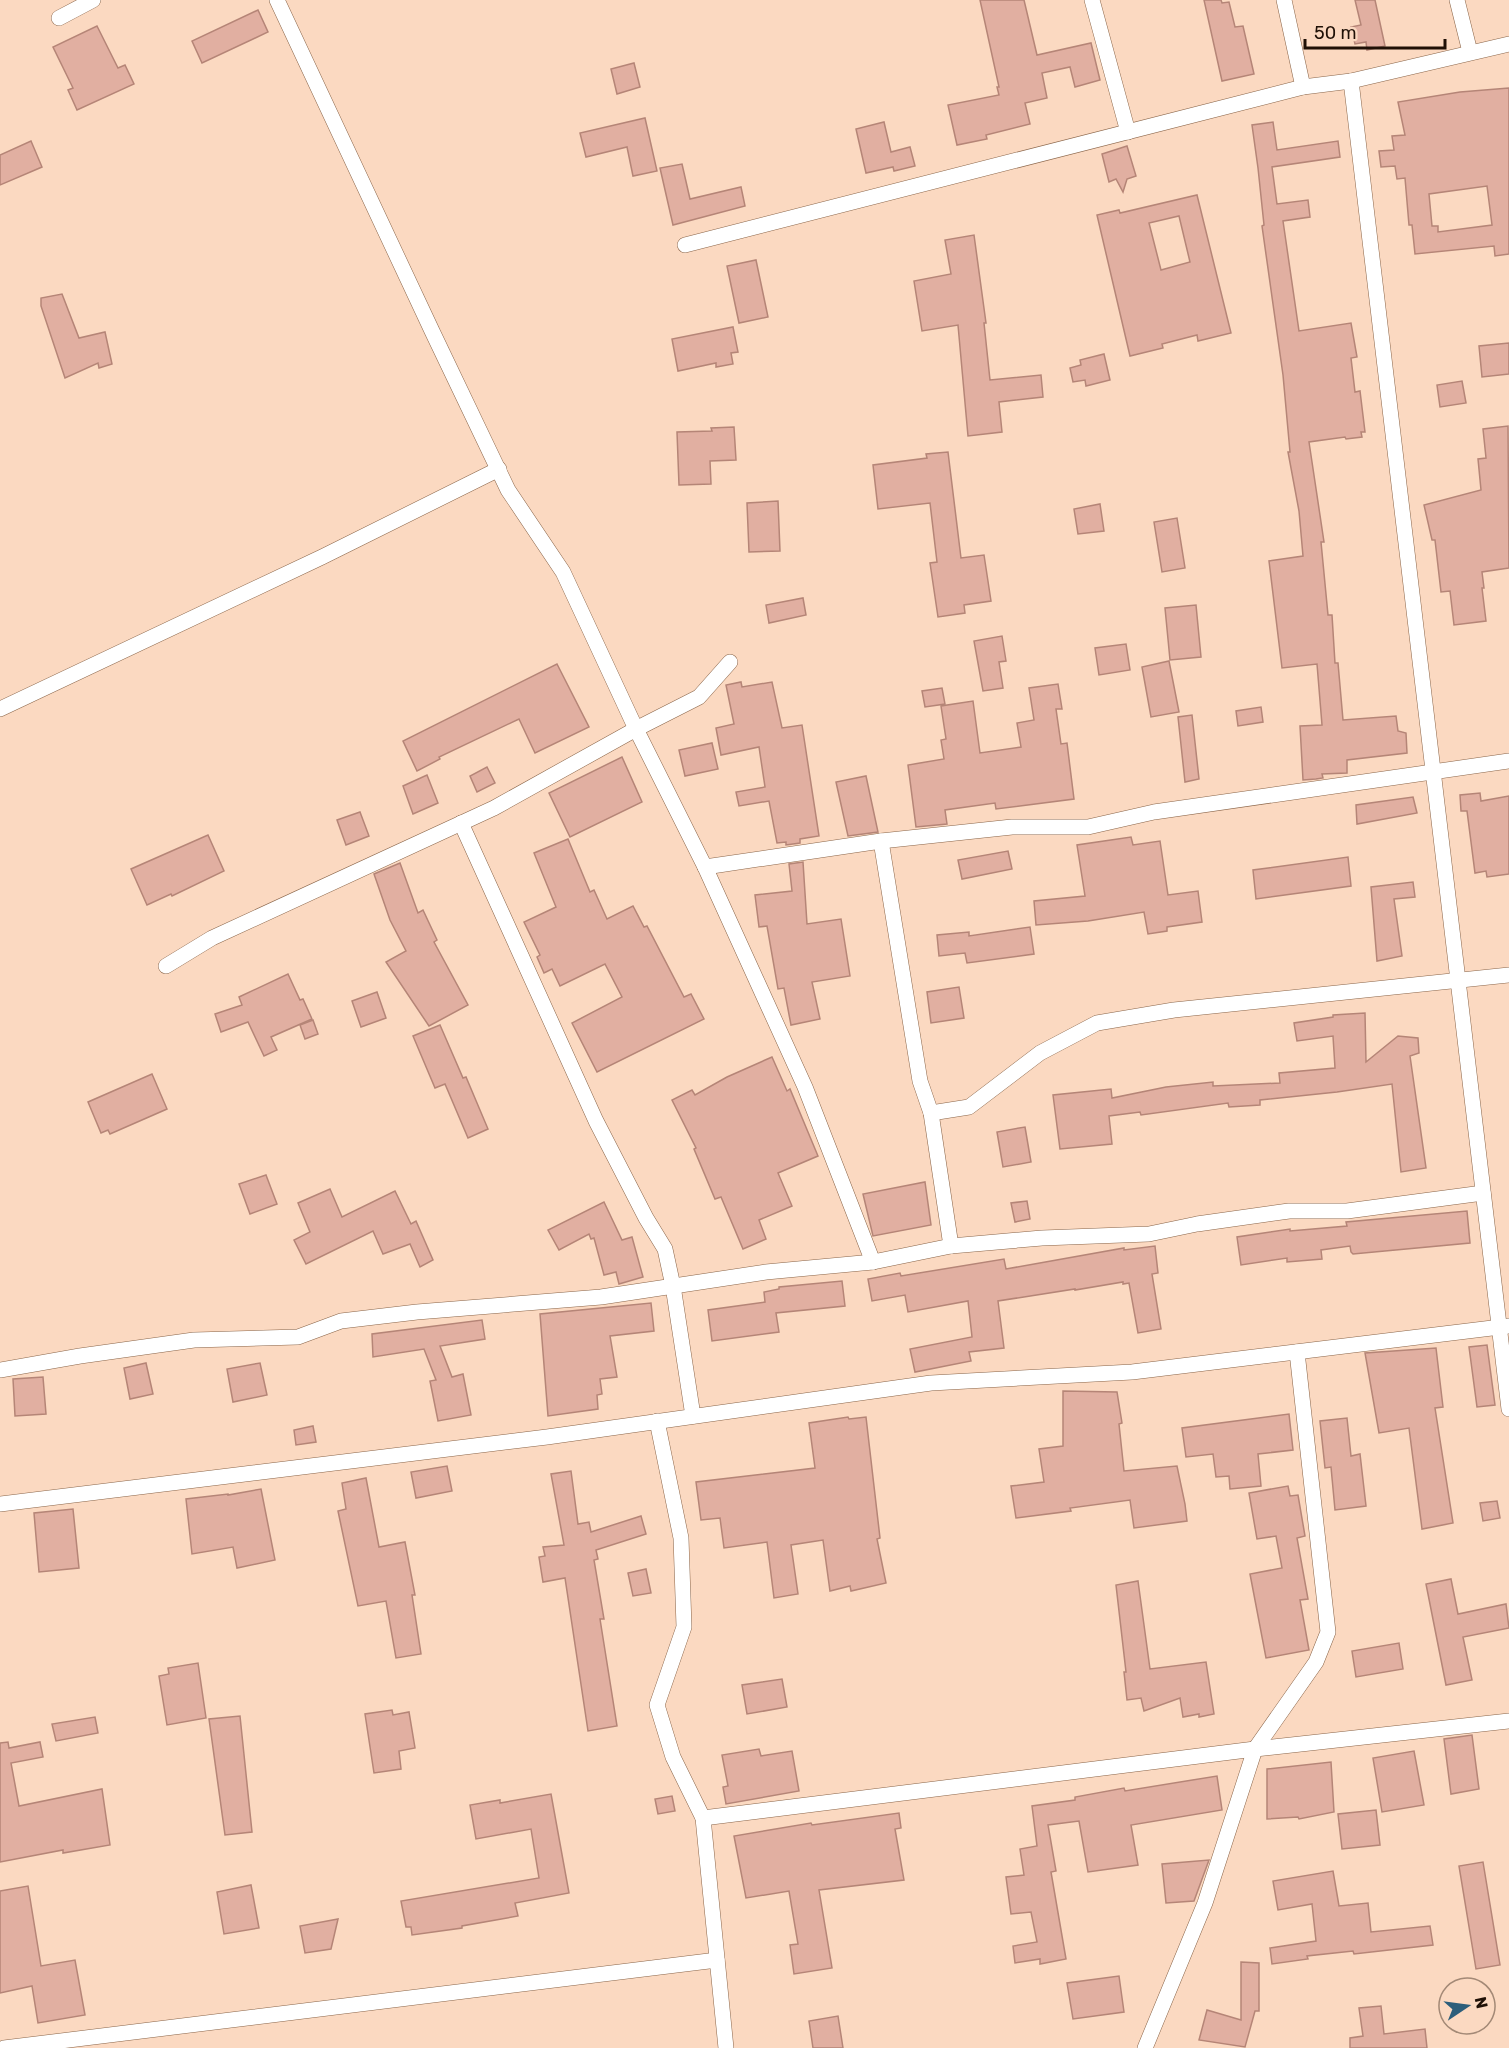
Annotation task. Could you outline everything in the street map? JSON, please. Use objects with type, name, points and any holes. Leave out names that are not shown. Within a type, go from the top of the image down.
[{"type":"street","points":[[59,18],[93,0]]},
{"type":"street","points":[[277,0],[508,490],[563,572],[636,729],[705,867],[805,1087],[873,1262]]},
{"type":"street","points":[[1092,0],[1128,132]]},
{"type":"street","points":[[1284,0],[1303,87]]},
{"type":"street","points":[[1457,0],[1470,52]]},
{"type":"street","points":[[685,245],[1303,87],[1351,81],[1509,44]]},
{"type":"street","points":[[1351,81],[1483,1193],[1504,1327],[1509,1409]]},
{"type":"street","points":[[0,709],[499,470]]},
{"type":"street","points":[[166,966],[212,938],[494,808],[636,729],[699,697],[730,662]]},
{"type":"street","points":[[705,867],[881,841],[1012,826],[1088,827],[1154,812],[1509,761]]},
{"type":"street","points":[[461,823],[596,1121],[646,1218],[665,1249],[693,1416]]},
{"type":"street","points":[[881,841],[920,1081],[931,1113],[951,1246]]},
{"type":"street","points":[[931,1113],[969,1107],[1040,1053],[1097,1023],[1174,1010],[1509,975]]},
{"type":"street","points":[[0,1370],[194,1340],[298,1337],[341,1321],[417,1312],[601,1297],[766,1272],[873,1262],[951,1246],[1042,1238],[1149,1233],[1289,1211],[1347,1211],[1483,1193]]},
{"type":"street","points":[[0,1504],[547,1437],[931,1383],[1132,1372],[1504,1327]]},
{"type":"street","points":[[1145,2048],[1205,1903],[1255,1749],[1316,1662],[1328,1632],[1297,1352]]},
{"type":"street","points":[[657,1421],[681,1538],[684,1627],[657,1705],[673,1757],[703,1818],[726,2048]]},
{"type":"street","points":[[703,1818],[1255,1749],[1509,1721]]},
{"type":"street","points":[[4,2048],[321,2011],[717,1960]]},
{"type":"building","points":[[980,0],[1024,0],[1037,55],[1091,43],[1100,80],[1075,87],[1070,67],[1042,73],[1047,98],[1025,103],[1030,124],[986,135],[987,139],[957,145],[948,105],[999,95]]},
{"type":"building","points":[[1204,0],[1229,2],[1235,27],[1243,26],[1254,74],[1222,81]]},
{"type":"building","points":[[1355,0],[1375,0],[1385,46],[1367,50],[1366,42],[1355,44],[1351,27],[1361,25]]},
{"type":"building","points":[[258,10],[268,32],[202,63],[192,41]]},
{"type":"building","points":[[97,26],[118,68],[125,65],[134,84],[77,110],[68,90],[73,88],[53,47]]},
{"type":"building","points":[[634,63],[640,87],[617,94],[611,69]]},
{"type":"building","points":[[1509,88],[1509,254],[1495,256],[1494,246],[1415,254],[1412,225],[1409,225],[1405,178],[1397,179],[1395,166],[1381,167],[1379,151],[1394,150],[1392,136],[1405,135],[1398,102],[1460,92]],"holes":[[[1487,186],[1492,225],[1438,232],[1438,226],[1432,226],[1429,194]]]},
{"type":"building","points":[[645,118],[657,171],[633,176],[627,147],[586,157],[580,133]]},
{"type":"building","points":[[884,122],[891,152],[910,147],[915,166],[894,171],[893,167],[866,173],[856,129]]},
{"type":"building","points":[[1273,122],[1277,150],[1338,141],[1340,157],[1272,167],[1277,204],[1308,200],[1310,217],[1283,221],[1299,331],[1351,323],[1357,357],[1351,358],[1355,392],[1360,391],[1365,432],[1361,432],[1362,437],[1309,442],[1324,542],[1321,542],[1328,615],[1332,615],[1335,663],[1338,663],[1343,720],[1396,716],[1398,731],[1406,733],[1407,753],[1347,760],[1347,773],[1322,774],[1323,778],[1303,780],[1300,726],[1322,725],[1317,664],[1282,668],[1269,561],[1303,556],[1299,511],[1288,452],[1290,452],[1283,375],[1262,226],[1264,225],[1252,125]]},
{"type":"building","points":[[31,141],[42,167],[0,185],[0,155]]},
{"type":"building","points":[[1127,146],[1136,176],[1127,179],[1123,192],[1116,179],[1109,182],[1102,154]]},
{"type":"building","points":[[682,164],[690,199],[741,187],[745,206],[673,225],[660,168]]},
{"type":"building","points":[[1197,195],[1231,333],[1198,341],[1197,335],[1162,344],[1163,348],[1130,356],[1097,215],[1119,210],[1120,213]],"holes":[[[1179,216],[1190,262],[1161,270],[1149,223]]]},
{"type":"building","points":[[974,235],[986,323],[984,323],[990,380],[1041,375],[1043,397],[999,402],[1002,432],[968,436],[958,325],[922,331],[914,281],[951,274],[945,240]]},
{"type":"building","points":[[756,260],[768,317],[739,323],[727,266]]},
{"type":"building","points":[[62,294],[79,338],[105,332],[112,364],[99,368],[98,363],[65,378],[41,306],[41,298]]},
{"type":"building","points":[[733,327],[738,352],[731,353],[733,364],[716,367],[716,363],[678,371],[672,339]]},
{"type":"building","points":[[1509,343],[1509,374],[1482,377],[1479,346]]},
{"type":"building","points":[[1104,354],[1110,380],[1086,386],[1085,380],[1073,382],[1070,368],[1081,365],[1080,360]]},
{"type":"building","points":[[1462,381],[1466,403],[1440,407],[1437,385]]},
{"type":"building","points":[[1508,426],[1509,568],[1482,572],[1486,621],[1454,625],[1450,591],[1441,592],[1435,540],[1432,540],[1424,505],[1481,490],[1478,459],[1486,458],[1483,429]]},
{"type":"building","points":[[734,427],[736,460],[710,461],[711,484],[679,485],[677,432],[712,431],[711,428]]},
{"type":"building","points":[[948,452],[961,558],[984,555],[991,601],[964,605],[965,613],[938,617],[930,563],[937,562],[930,503],[878,509],[873,465],[927,458],[926,454]]},
{"type":"building","points":[[778,501],[780,551],[749,552],[747,503]]},
{"type":"building","points":[[1100,504],[1104,531],[1078,534],[1074,509]]},
{"type":"building","points":[[1177,518],[1185,568],[1162,572],[1154,522]]},
{"type":"building","points":[[803,598],[806,615],[769,623],[766,605]]},
{"type":"building","points":[[1196,605],[1201,657],[1170,660],[1165,608]]},
{"type":"building","points":[[1002,636],[1006,661],[999,662],[1003,688],[983,691],[974,641]]},
{"type":"building","points":[[1126,644],[1130,670],[1099,675],[1095,648]]},
{"type":"building","points":[[1169,661],[1179,712],[1151,717],[1142,667]]},
{"type":"building","points":[[557,664],[589,727],[535,753],[519,719],[439,757],[440,759],[417,771],[403,741]]},
{"type":"building","points":[[741,682],[742,687],[772,682],[782,728],[802,725],[819,836],[800,839],[800,843],[786,845],[786,842],[777,843],[769,801],[739,806],[736,792],[765,787],[759,747],[721,755],[716,728],[734,724],[726,685]]},
{"type":"building","points":[[1058,684],[1062,709],[1056,709],[1061,744],[1067,743],[1074,799],[996,809],[995,803],[945,810],[947,824],[916,827],[908,765],[944,759],[941,740],[946,739],[941,706],[973,701],[980,753],[1021,747],[1017,723],[1034,720],[1029,688]]},
{"type":"building","points":[[942,688],[945,704],[925,707],[922,691]]},
{"type":"building","points":[[1261,707],[1263,722],[1238,726],[1236,711]]},
{"type":"building","points":[[1192,715],[1199,779],[1185,782],[1178,717]]},
{"type":"building","points":[[712,743],[718,769],[685,776],[679,750]]},
{"type":"building","points":[[622,757],[642,802],[570,837],[549,793]]},
{"type":"building","points":[[487,767],[495,783],[477,792],[470,776]]},
{"type":"building","points":[[427,775],[438,803],[413,814],[403,786]]},
{"type":"building","points":[[866,776],[878,832],[848,836],[836,782]]},
{"type":"building","points":[[1480,793],[1481,801],[1509,796],[1509,874],[1487,877],[1486,871],[1475,873],[1467,811],[1461,811],[1460,795]]},
{"type":"building","points":[[1413,797],[1417,813],[1357,824],[1356,805]]},
{"type":"building","points":[[360,812],[369,836],[346,845],[337,820]]},
{"type":"building","points":[[208,835],[224,871],[172,896],[171,894],[147,905],[131,869]]},
{"type":"building","points":[[1131,837],[1133,845],[1160,841],[1168,895],[1198,891],[1202,922],[1167,927],[1167,931],[1148,934],[1144,912],[1088,921],[1036,925],[1034,901],[1085,896],[1077,845]]},
{"type":"building","points":[[568,839],[590,892],[594,890],[607,919],[633,906],[644,927],[647,926],[684,997],[691,994],[704,1019],[597,1072],[572,1023],[622,997],[605,964],[560,986],[552,969],[544,973],[537,957],[540,955],[524,922],[556,907],[534,853]]},
{"type":"building","points":[[1008,851],[1012,869],[962,879],[958,860]]},
{"type":"building","points":[[1348,857],[1351,886],[1256,899],[1253,870]]},
{"type":"building","points":[[803,862],[807,924],[841,919],[850,976],[812,982],[820,1019],[791,1025],[784,988],[778,989],[767,926],[759,927],[755,895],[792,891],[789,864]]},
{"type":"building","points":[[400,863],[418,913],[423,910],[437,940],[434,942],[468,1005],[429,1026],[386,962],[406,951],[390,920],[374,874]]},
{"type":"building","points":[[1413,882],[1415,897],[1394,899],[1402,956],[1377,961],[1371,887]]},
{"type":"building","points":[[1030,927],[1034,954],[967,963],[965,953],[939,956],[937,935],[969,932],[969,936]]},
{"type":"building","points":[[288,974],[312,1019],[271,1037],[277,1050],[264,1056],[248,1022],[221,1032],[215,1014],[242,1005],[239,997]]},
{"type":"building","points":[[959,987],[964,1018],[931,1023],[927,992]]},
{"type":"building","points":[[377,992],[386,1018],[361,1027],[352,1001]]},
{"type":"building","points":[[1365,1013],[1366,1062],[1398,1036],[1418,1038],[1419,1053],[1410,1056],[1426,1168],[1401,1172],[1392,1084],[1260,1100],[1260,1105],[1229,1107],[1228,1103],[1141,1115],[1140,1112],[1109,1116],[1112,1144],[1060,1149],[1053,1095],[1111,1089],[1112,1098],[1166,1087],[1213,1082],[1213,1086],[1280,1083],[1279,1073],[1335,1068],[1333,1036],[1297,1041],[1294,1023],[1333,1017],[1333,1015]]},
{"type":"building","points":[[313,1020],[318,1034],[305,1039],[300,1025]]},
{"type":"building","points":[[440,1025],[463,1078],[466,1077],[488,1129],[468,1138],[445,1084],[435,1088],[413,1036]]},
{"type":"building","points":[[772,1057],[787,1091],[790,1089],[818,1156],[778,1173],[792,1206],[759,1220],[766,1239],[743,1249],[721,1197],[715,1199],[694,1149],[696,1148],[672,1100],[692,1090],[695,1095],[727,1077]]},
{"type":"building","points":[[152,1074],[167,1109],[110,1134],[108,1130],[101,1133],[88,1102]]},
{"type":"building","points":[[1025,1127],[1031,1162],[1003,1167],[997,1132]]},
{"type":"building","points":[[266,1175],[277,1204],[250,1214],[239,1184]]},
{"type":"building","points":[[925,1182],[931,1225],[873,1236],[863,1194]]},
{"type":"building","points":[[330,1189],[342,1217],[395,1191],[411,1224],[416,1221],[433,1260],[420,1267],[410,1244],[383,1254],[373,1231],[306,1264],[294,1240],[310,1232],[298,1203]]},
{"type":"building","points":[[1027,1201],[1030,1219],[1015,1222],[1011,1203]]},
{"type":"building","points":[[604,1202],[622,1240],[632,1237],[643,1277],[619,1284],[616,1272],[604,1275],[594,1238],[591,1239],[589,1234],[559,1250],[548,1230]]},
{"type":"building","points":[[1467,1211],[1470,1243],[1353,1254],[1350,1246],[1321,1250],[1322,1259],[1287,1262],[1287,1258],[1241,1265],[1237,1237],[1290,1229],[1290,1231],[1347,1226],[1346,1222]]},
{"type":"building","points":[[1155,1246],[1158,1273],[1152,1274],[1161,1329],[1138,1333],[1129,1283],[1123,1284],[1123,1282],[998,1301],[1004,1348],[969,1352],[971,1361],[915,1372],[910,1349],[972,1337],[968,1301],[908,1312],[905,1295],[872,1301],[868,1279],[900,1273],[901,1276],[1004,1259],[1006,1269],[1124,1248],[1124,1250]]},
{"type":"building","points":[[842,1281],[845,1306],[776,1313],[779,1332],[712,1341],[708,1310],[765,1302],[764,1292],[779,1289],[779,1287]]},
{"type":"building","points":[[651,1303],[654,1331],[610,1336],[617,1377],[600,1379],[602,1394],[597,1395],[598,1409],[548,1416],[540,1314]]},
{"type":"building","points":[[482,1320],[485,1339],[440,1346],[452,1377],[463,1374],[471,1415],[438,1421],[430,1381],[436,1380],[424,1349],[373,1357],[372,1334]]},
{"type":"building","points":[[1487,1345],[1495,1405],[1477,1407],[1469,1347]]},
{"type":"building","points":[[1436,1348],[1443,1407],[1435,1408],[1453,1523],[1422,1529],[1409,1428],[1379,1433],[1365,1353]]},
{"type":"building","points":[[146,1363],[153,1394],[130,1399],[124,1368]]},
{"type":"building","points":[[260,1363],[267,1395],[233,1402],[227,1369]]},
{"type":"building","points":[[43,1377],[46,1414],[15,1416],[13,1379]]},
{"type":"building","points":[[1063,1391],[1117,1392],[1122,1423],[1119,1424],[1124,1471],[1177,1466],[1187,1521],[1134,1528],[1130,1500],[1016,1518],[1011,1486],[1044,1482],[1039,1449],[1063,1446]]},
{"type":"building","points":[[1289,1414],[1293,1450],[1258,1454],[1261,1486],[1230,1489],[1229,1476],[1216,1477],[1213,1454],[1186,1457],[1182,1428]]},
{"type":"building","points":[[848,1417],[849,1419],[866,1417],[880,1538],[877,1539],[886,1583],[851,1591],[850,1586],[830,1591],[823,1540],[791,1545],[798,1594],[774,1598],[767,1542],[724,1548],[720,1518],[701,1520],[696,1482],[815,1468],[809,1423]]},
{"type":"building","points":[[1347,1418],[1351,1456],[1360,1454],[1366,1506],[1335,1510],[1331,1467],[1325,1468],[1320,1421]]},
{"type":"building","points":[[313,1426],[316,1442],[296,1445],[294,1430]]},
{"type":"building","points":[[447,1466],[452,1491],[416,1498],[411,1472]]},
{"type":"building","points":[[571,1471],[578,1524],[589,1522],[591,1532],[641,1516],[646,1534],[596,1550],[598,1559],[594,1560],[604,1619],[600,1619],[617,1726],[588,1731],[565,1578],[543,1582],[539,1557],[545,1556],[543,1547],[564,1545],[551,1474]]},
{"type":"building","points":[[366,1478],[379,1547],[405,1542],[415,1595],[412,1595],[421,1654],[396,1658],[386,1601],[358,1606],[338,1511],[346,1509],[342,1483]]},
{"type":"building","points":[[1288,1486],[1290,1496],[1298,1495],[1305,1536],[1297,1538],[1308,1599],[1300,1600],[1309,1650],[1266,1658],[1250,1574],[1282,1568],[1276,1536],[1257,1539],[1249,1493]]},
{"type":"building","points":[[261,1489],[275,1560],[237,1568],[233,1547],[192,1554],[186,1499]]},
{"type":"building","points":[[1497,1501],[1500,1518],[1483,1521],[1480,1503]]},
{"type":"building","points":[[73,1509],[79,1568],[39,1572],[34,1513]]},
{"type":"building","points":[[646,1569],[651,1593],[633,1596],[628,1573]]},
{"type":"building","points":[[1451,1579],[1458,1614],[1506,1604],[1509,1628],[1463,1637],[1472,1680],[1446,1685],[1426,1584]]},
{"type":"building","points":[[1138,1581],[1150,1669],[1206,1662],[1214,1714],[1183,1717],[1180,1698],[1144,1711],[1141,1698],[1127,1700],[1116,1585]]},
{"type":"building","points":[[1399,1643],[1403,1669],[1356,1677],[1352,1651]]},
{"type":"building","points":[[198,1663],[206,1718],[167,1725],[159,1676],[169,1674],[168,1668]]},
{"type":"building","points":[[782,1679],[787,1707],[747,1714],[742,1685]]},
{"type":"building","points":[[392,1710],[393,1715],[409,1712],[415,1748],[399,1751],[401,1769],[374,1773],[365,1714]]},
{"type":"building","points":[[240,1716],[252,1832],[225,1835],[209,1719]]},
{"type":"building","points":[[95,1717],[98,1733],[56,1741],[52,1724]]},
{"type":"building","points":[[1472,1735],[1479,1789],[1451,1794],[1444,1739]]},
{"type":"building","points":[[8,1742],[9,1748],[40,1742],[43,1757],[11,1763],[19,1806],[102,1789],[110,1845],[63,1853],[63,1850],[0,1862],[0,1743]]},
{"type":"building","points":[[759,1749],[761,1756],[792,1751],[799,1791],[726,1804],[723,1787],[728,1786],[722,1755]]},
{"type":"building","points":[[1414,1751],[1424,1805],[1382,1812],[1373,1758]]},
{"type":"building","points":[[1331,1762],[1334,1812],[1299,1819],[1298,1817],[1267,1819],[1267,1769]]},
{"type":"building","points":[[1217,1776],[1222,1810],[1131,1825],[1138,1865],[1088,1872],[1079,1821],[1048,1825],[1056,1871],[1051,1872],[1066,1959],[1040,1964],[1040,1959],[1015,1963],[1013,1946],[1037,1942],[1031,1912],[1011,1914],[1006,1877],[1024,1875],[1020,1849],[1037,1846],[1032,1806],[1075,1800],[1075,1797],[1124,1788],[1125,1791]]},
{"type":"building","points":[[551,1794],[569,1893],[515,1903],[518,1916],[462,1926],[462,1928],[412,1935],[411,1927],[406,1927],[401,1901],[539,1878],[531,1829],[476,1839],[470,1805],[500,1800],[500,1803]]},
{"type":"building","points":[[672,1796],[675,1811],[658,1814],[655,1799]]},
{"type":"building","points":[[1376,1810],[1380,1845],[1342,1849],[1338,1814]]},
{"type":"building","points":[[899,1813],[901,1828],[895,1829],[904,1880],[819,1890],[832,1968],[794,1974],[790,1945],[798,1944],[789,1891],[746,1898],[734,1836],[811,1823],[812,1825]]},
{"type":"building","points":[[1209,1860],[1194,1901],[1166,1903],[1162,1864]]},
{"type":"building","points":[[1483,1862],[1500,1965],[1476,1969],[1459,1866]]},
{"type":"building","points":[[1333,1871],[1339,1906],[1368,1903],[1371,1932],[1430,1926],[1433,1945],[1354,1954],[1353,1951],[1307,1956],[1308,1959],[1272,1964],[1270,1948],[1316,1941],[1312,1904],[1278,1910],[1273,1881]]},
{"type":"building","points":[[251,1885],[259,1928],[224,1934],[217,1892]]},
{"type":"building","points":[[28,1886],[41,1966],[75,1960],[85,2015],[38,2023],[32,1986],[0,1993],[0,1891]]},
{"type":"building","points":[[338,1919],[331,1949],[305,1953],[300,1926]]},
{"type":"building","points":[[1241,1962],[1259,1963],[1259,2011],[1255,2011],[1245,2047],[1199,2040],[1207,2010],[1241,2020]]},
{"type":"building","points":[[1119,1976],[1124,2012],[1073,2019],[1067,1983]]},
{"type":"building","points":[[1381,2006],[1384,2034],[1425,2029],[1427,2048],[1350,2048],[1350,2038],[1363,2036],[1359,2008]]},
{"type":"building","points":[[838,2016],[843,2048],[813,2048],[809,2021]]}]
